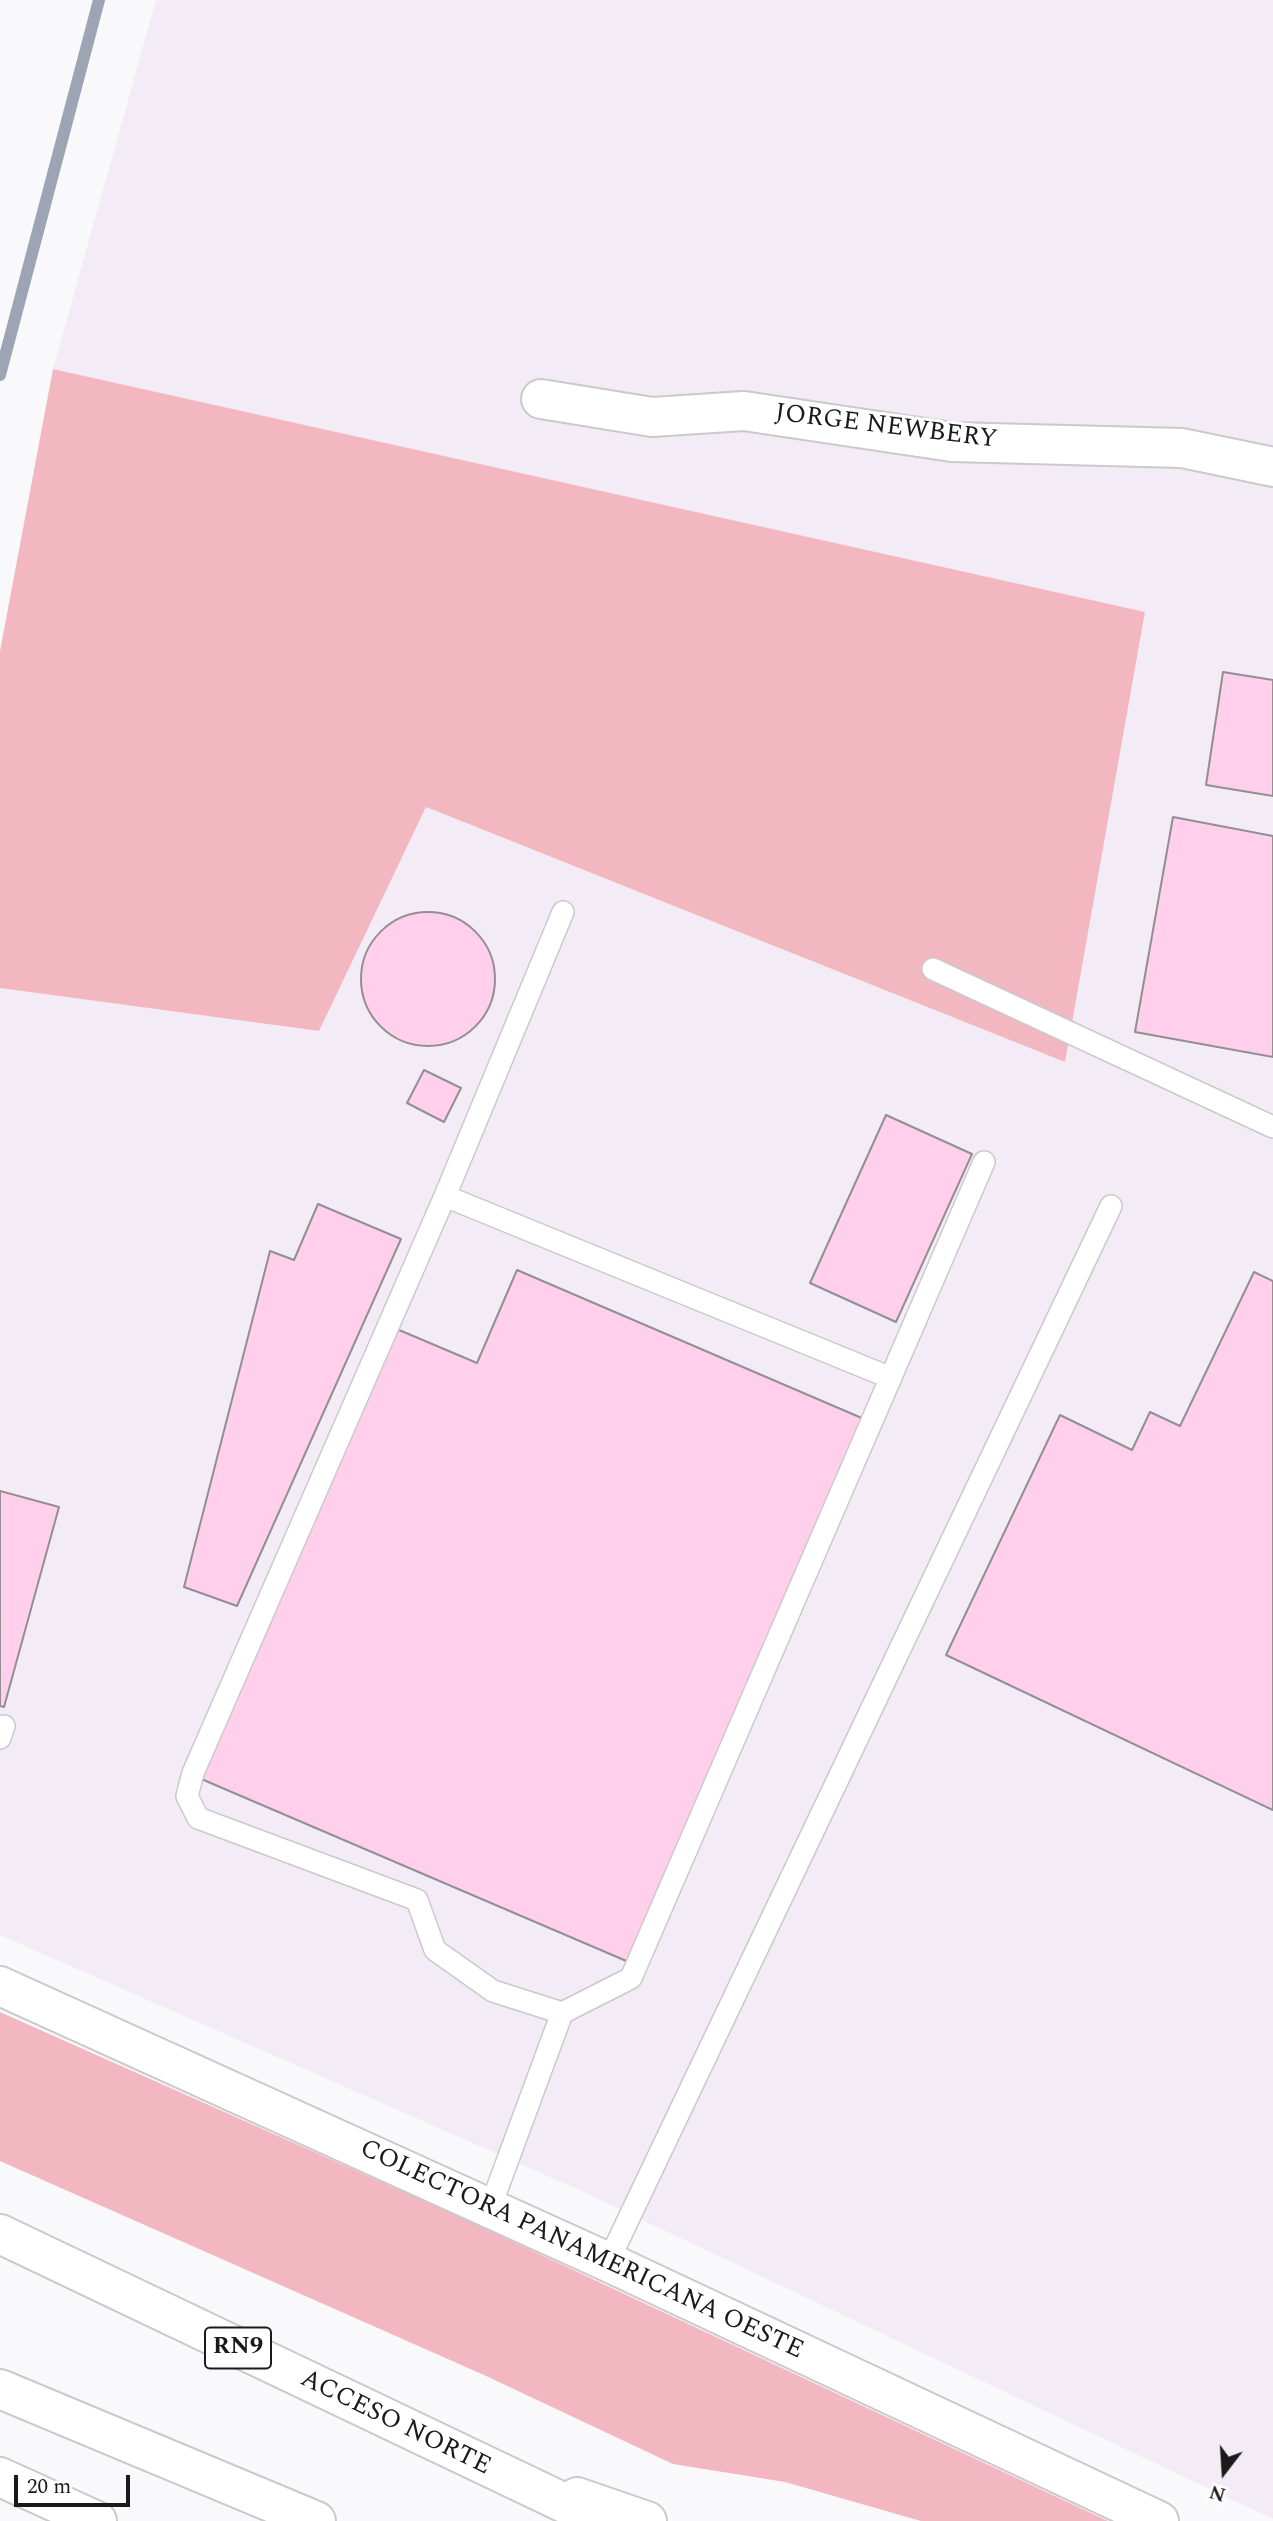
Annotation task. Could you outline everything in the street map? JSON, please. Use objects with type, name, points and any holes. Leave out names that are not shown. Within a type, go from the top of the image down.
[{"type":"main road","name":"JORGE NEWBERY","points":[[541,399],[652,416],[744,411],[952,442],[1182,448],[1273,467]]},
{"type":"main road","name":"COLECTORA PANAMERICANA OESTE","points":[[0,1986],[608,2262],[1159,2521]]},
{"type":"main road","name":"ACCESO NORTE","points":[[0,2234],[475,2463],[602,2521]]},
{"type":"main road","points":[[0,2389],[316,2521]]},
{"type":"main road","points":[[475,2463],[647,2521]]},
{"type":"main road","points":[[0,2477],[97,2521]]},
{"type":"lane","points":[[562,2013],[493,1991],[435,1950],[417,1900],[198,1818],[187,1796],[193,1773],[445,1196],[563,912]]},
{"type":"lane","points":[[933,969],[1273,1127]]},
{"type":"lane","points":[[490,2208],[562,2013],[631,1978],[984,1162]]},
{"type":"lane","points":[[445,1196],[891,1378]]},
{"type":"lane","points":[[608,2262],[1111,1206]]},
{"type":"shaded area","points":[[156,0],[1273,0],[1273,2519],[575,2188],[0,1935],[0,988],[319,1031],[426,807],[1065,1062],[1145,613],[53,369]]},
{"type":"shaded area","points":[[53,369],[1145,612],[1065,1062],[426,807],[319,1031],[0,988],[0,651]]},
{"type":"shaded area","points":[[0,2012],[469,2221],[1108,2521],[921,2521],[785,2482],[673,2464],[484,2375],[0,2161]]},
{"type":"building","points":[[1223,672],[1273,680],[1273,796],[1206,785]]},
{"type":"building","points":[[1173,817],[1273,836],[1273,1057],[1135,1032]]},
{"type":"building","points":[[428,912],[454,917],[476,931],[490,953],[495,979],[490,1005],[476,1027],[454,1041],[428,1046],[402,1041],[380,1027],[366,1005],[361,979],[366,953],[380,931],[402,917]]},
{"type":"building","points":[[424,1070],[461,1088],[444,1122],[407,1103]]},
{"type":"building","points":[[886,1115],[972,1154],[896,1322],[810,1283]]},
{"type":"building","points":[[318,1204],[401,1239],[237,1606],[184,1587],[270,1251],[294,1260]]},
{"type":"building","points":[[517,1270],[864,1419],[631,1963],[199,1778],[392,1327],[477,1363]]},
{"type":"building","points":[[1254,1272],[1273,1281],[1273,1810],[946,1655],[1060,1415],[1132,1450],[1150,1412],[1180,1426]]},
{"type":"building","points":[[0,1491],[59,1507],[4,1707],[0,1706]]},
{"type":"waterway","points":[[0,375],[99,0]]}]
